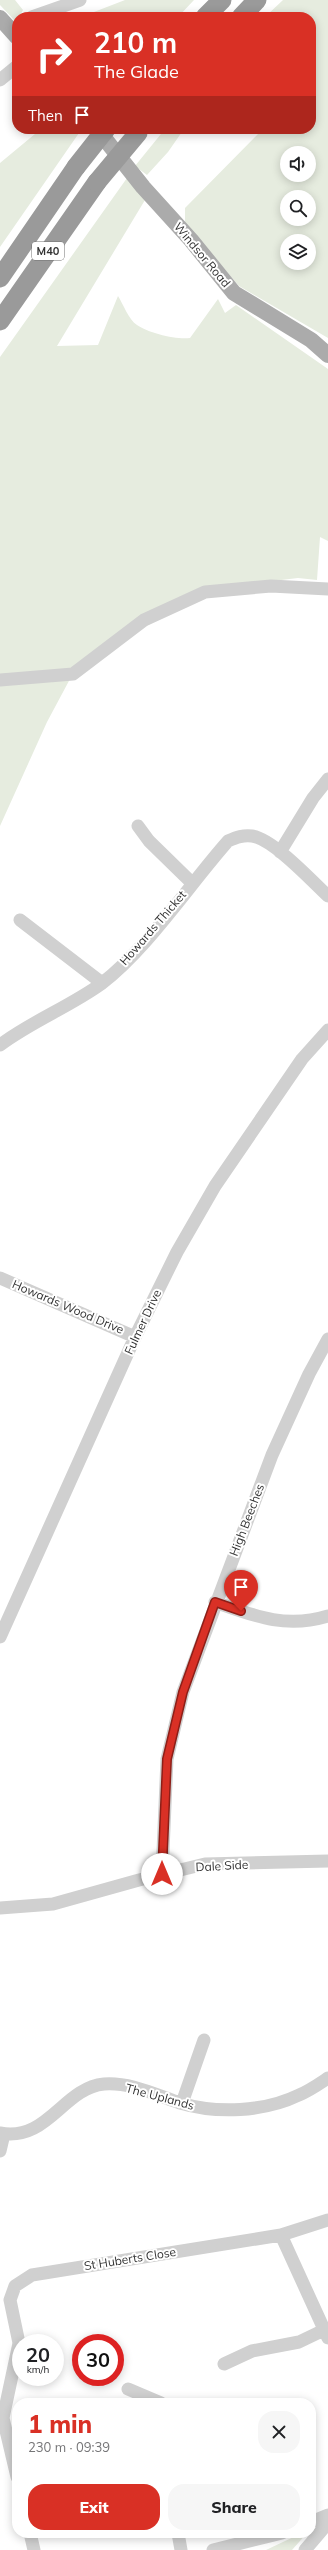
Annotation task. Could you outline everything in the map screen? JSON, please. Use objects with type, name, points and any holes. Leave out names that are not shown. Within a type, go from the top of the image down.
[{"type":"highway","points":[[210,12],[222,0]]},
{"type":"highway","points":[[246,12],[257,0]]},
{"type":"highway","name":"M40","points":[[0,278],[76,167],[102,134]]},
{"type":"highway","name":"M40","points":[[0,321],[97,182],[137,134]]},
{"type":"main road","points":[[0,18],[12,29]]},
{"type":"main road","name":"Windsor Road","points":[[101,134],[143,188],[191,240],[234,293],[311,340],[328,355]]},
{"type":"street","points":[[46,12],[80,0]]},
{"type":"street","points":[[0,80],[12,70]]},
{"type":"street","points":[[0,680],[73,674],[144,620],[204,592],[271,586],[328,589]]},
{"type":"street","points":[[280,852],[313,798],[328,779]]},
{"type":"street","points":[[138,826],[149,841],[192,883]]},
{"type":"street","name":"Howards Thicket","points":[[0,1045],[24,1027],[52,1015],[102,983],[133,954],[228,841],[239,836],[253,836],[268,842],[328,896]]},
{"type":"street","points":[[20,920],[102,983]]},
{"type":"street","name":"Fulmer Drive","points":[[0,1637],[136,1337],[177,1252],[215,1186],[302,1059],[328,1030]]},
{"type":"street","name":"Howards Wood Drive","points":[[0,1278],[136,1337]]},
{"type":"street","name":"High Beeches","points":[[162,1874],[167,1759],[183,1692],[215,1602],[272,1455],[309,1374],[328,1339]]},
{"type":"street","points":[[215,1602],[266,1620],[294,1622],[328,1616]]},
{"type":"street","name":"Dale Side","points":[[0,1908],[52,1904],[162,1874],[205,1864],[328,1861]]},
{"type":"street","points":[[182,2103],[204,2040]]},
{"type":"street","name":"The Uplands","points":[[2,2134],[29,2131],[48,2121],[76,2094],[103,2084],[131,2086],[182,2103],[208,2109],[260,2108],[299,2096],[328,2078]]},
{"type":"street","points":[[0,2151],[2,2134]]},
{"type":"street","name":"St Huberts Close","points":[[12,2456],[3,2418],[19,2343],[6,2319],[15,2286],[32,2275],[281,2235],[328,2220]]},
{"type":"street","points":[[224,2364],[252,2351],[299,2342],[326,2334],[281,2235]]},
{"type":"street","points":[[128,2389],[149,2398]]},
{"type":"street","points":[[316,2520],[328,2515]]},
{"type":"street","points":[[316,2537],[328,2523]]},
{"type":"street","points":[[31,2538],[34,2550]]},
{"type":"street","points":[[179,2538],[181,2550]]},
{"type":"street","points":[[214,2550],[262,2538]]},
{"type":"street","points":[[305,2550],[315,2538]]},
{"type":"shaded area","points":[[0,0],[15,0],[23,10],[22,12],[12,12],[12,18],[0,5]]},
{"type":"shaded area","points":[[125,0],[194,0],[183,12],[94,12]]},
{"type":"shaded area","points":[[283,0],[328,0],[328,338],[239,286],[185,223],[185,208],[258,134],[316,134],[316,12],[270,12]]},
{"type":"shaded area","points":[[35,134],[78,134],[0,247],[0,163]]},
{"type":"shaded area","points":[[161,134],[181,134],[168,152],[147,175],[135,166]]},
{"type":"shaded area","points":[[127,178],[145,200],[57,346],[98,345],[118,296],[129,316],[137,325],[155,333],[170,337],[184,338],[190,338],[218,299],[225,313],[236,305],[328,369],[328,541],[320,537],[317,580],[298,578],[215,588],[78,664],[47,722],[0,826],[0,357]]},
{"type":"shaded area","points":[[291,2538],[303,2538],[292,2550],[266,2550]]},
{"type":"route","points":[[162,1874],[162,1825],[167,1759],[183,1692],[215,1602],[241,1611]]}]
